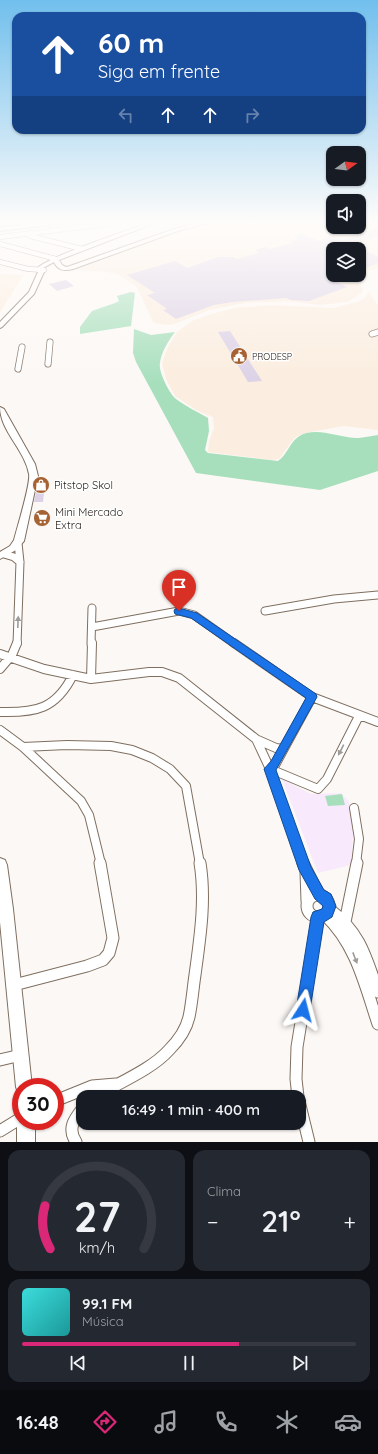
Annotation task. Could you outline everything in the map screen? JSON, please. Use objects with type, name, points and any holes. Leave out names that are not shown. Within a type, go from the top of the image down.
[{"type":"main road","points":[[0,325],[32,293],[39,276]]},
{"type":"main road","points":[[1,413],[30,464],[34,476],[26,515],[18,543],[2,555]]},
{"type":"main road","points":[[0,866],[6,909],[5,951],[14,986],[23,1078]]},
{"type":"main road","points":[[26,1130],[26,1142]]},
{"type":"street","points":[[372,334],[378,332]]},
{"type":"street","points":[[48,364],[50,342]]},
{"type":"street","points":[[18,369],[22,347]]},
{"type":"street","points":[[0,669],[11,660],[18,638],[20,562],[18,543]]},
{"type":"street","points":[[2,555],[14,557],[20,562]]},
{"type":"street","points":[[265,611],[334,599],[378,595]]},
{"type":"street","points":[[91,679],[92,608]]},
{"type":"street","points":[[92,627],[170,612],[187,612],[194,615],[312,697],[378,722]]},
{"type":"street","points":[[0,654],[11,660],[91,679],[149,672],[169,674],[179,678],[198,692],[256,739],[276,748],[283,749]]},
{"type":"street","points":[[0,712],[23,713],[37,711],[57,701],[69,687],[73,675]]},
{"type":"street","points":[[270,769],[275,765],[312,697]]},
{"type":"street","points":[[270,769],[318,789],[321,788],[359,716]]},
{"type":"street","points":[[0,730],[23,747],[81,801],[89,815],[101,865],[113,938],[109,953],[103,960],[87,966],[14,986]]},
{"type":"street","points":[[256,739],[270,769],[306,870],[319,895],[328,902],[324,914],[297,1047],[297,1090]]},
{"type":"street","points":[[23,747],[81,744],[106,745],[132,750],[151,757],[166,765],[177,774],[186,786],[202,876],[202,922],[189,1017],[180,1037],[168,1052],[139,1073],[106,1090]]},
{"type":"street","points":[[346,922],[359,850],[359,839],[354,808]]},
{"type":"street","points":[[306,870],[306,904],[308,911],[324,914],[346,922],[359,943],[378,992]]},
{"type":"street","points":[[307,901],[312,895],[319,895]]},
{"type":"street","points":[[324,914],[333,921],[347,938],[378,1024]]},
{"type":"street","points":[[0,1060],[21,1055]]},
{"type":"street","points":[[64,1097],[96,1084],[116,1084]]},
{"type":"street","points":[[74,1136],[72,1123],[76,1118]]},
{"type":"street","points":[[0,1131],[12,1124]]},
{"type":"street","points":[[306,1130],[309,1142]]},
{"type":"shaded area","points":[[0,276],[22,276],[0,313]]},
{"type":"shaded area","points":[[121,276],[326,276],[326,282],[358,282],[363,289],[362,293],[347,302],[320,305],[287,301],[245,303],[209,310],[174,324],[168,325],[153,322],[137,287]]},
{"type":"shaded area","points":[[369,291],[378,306],[378,430],[344,426],[310,432],[297,436],[279,459],[271,460],[208,452],[209,442],[214,428],[213,417],[198,411],[175,396],[166,379],[162,363],[168,347],[177,332],[192,321],[234,308],[271,305],[333,308],[357,302],[365,298]]},
{"type":"shaded area","points":[[282,779],[311,794],[341,793],[349,802],[353,835],[351,865],[318,873]]},
{"type":"green space","points":[[131,292],[135,293],[131,326],[80,334],[80,327],[92,311],[115,303],[119,301],[117,296]]},
{"type":"green space","points":[[134,329],[151,335],[175,332],[162,355],[160,367],[162,376],[167,387],[176,399],[187,407],[208,418],[209,431],[205,450],[208,453],[278,461],[284,456],[292,443],[298,437],[312,432],[352,438],[378,435],[378,471],[320,490],[196,473],[136,362],[133,353]]},
{"type":"green space","points":[[342,794],[345,805],[328,806],[325,796]]},
{"type":"building","points":[[129,276],[326,276],[326,282],[337,282],[347,287],[309,301],[291,300],[286,298],[214,305],[176,319],[163,310],[167,309],[147,295],[155,293]]},
{"type":"building","points":[[66,280],[74,286],[57,291],[49,284]]},
{"type":"building","name":"PRODESP","points":[[230,331],[262,381],[248,382],[218,332]]},
{"type":"building","points":[[36,493],[44,493],[43,502],[34,502]]},
{"type":"place","name":"PRODESP","points":[[239,356]]},
{"type":"place","name":"Pitstop Skol","points":[[41,485]]},
{"type":"place","name":"Mini Mercado Extra","points":[[42,518]]},
{"type":"route","points":[[179,611],[194,615],[312,697],[275,765],[270,769],[306,870],[319,895],[326,899],[329,906],[328,913],[322,917],[318,917],[303,1010]]}]
